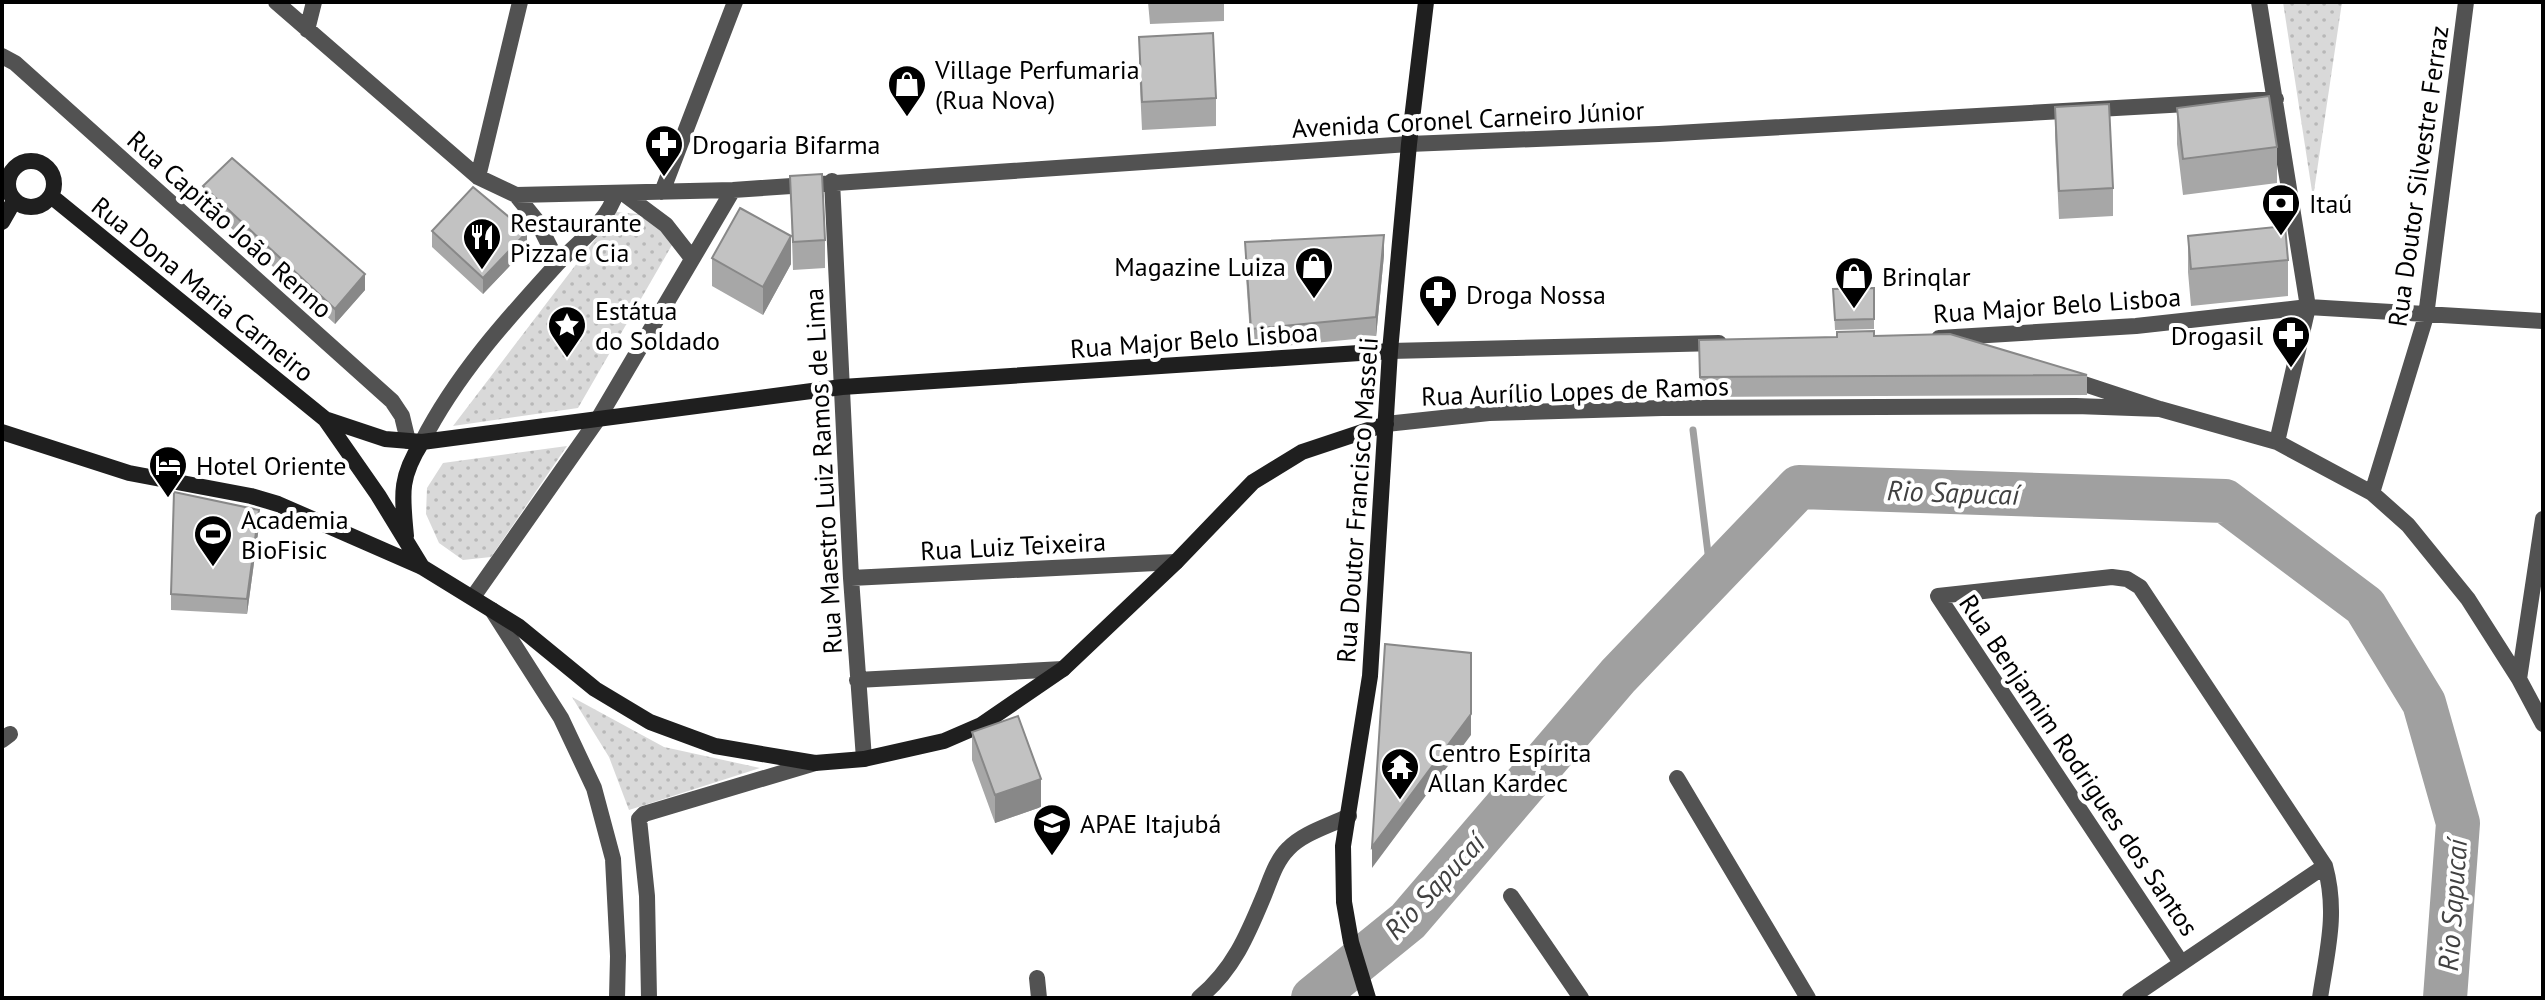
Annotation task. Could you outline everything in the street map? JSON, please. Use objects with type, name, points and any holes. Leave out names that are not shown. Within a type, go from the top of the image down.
[{"type":"main road","name":"Rua Doutor Francisco Masseli","points":[[1368,998],[1351,942],[1343,846],[1370,676],[1390,351],[1426,2]]},
{"type":"main road","points":[[24,162],[40,163],[54,180],[51,196],[47,202],[34,208],[14,201],[7,187],[7,168],[24,162]]},
{"type":"main road","name":"Rua Dona Maria Carneiro","points":[[51,196],[325,419],[378,495],[422,567]]},
{"type":"main road","points":[[2,222],[14,201]]},
{"type":"main road","name":"Rua Major Belo Lisboa","points":[[415,442],[842,387],[1390,351]]},
{"type":"main road","name":"Rua Dona Maria Carneiro","points":[[325,419],[385,439],[415,442]]},
{"type":"main road","name":"Rua Aurílio Lopes de Ramos","points":[[2,432],[129,473],[264,500],[422,567],[518,626],[595,689],[650,722],[715,746],[815,763],[864,759],[944,741],[969,730],[1063,669],[1176,562],[1253,482],[1302,452],[1386,424]]},
{"type":"main road","points":[[406,541],[403,485],[415,442]]},
{"type":"street","points":[[276,2],[478,177],[516,195],[537,221],[558,263]]},
{"type":"street","points":[[307,30],[314,2]]},
{"type":"street","points":[[478,177],[520,2]]},
{"type":"street","points":[[662,192],[735,2]]},
{"type":"street","points":[[2259,2],[2308,307],[2277,442]]},
{"type":"street","name":"Rua Doutor Silvestre Ferraz","points":[[2372,493],[2426,316],[2466,2]]},
{"type":"street","name":"Rua Capitão João Renno","points":[[2,56],[15,63],[392,401],[415,442]]},
{"type":"street","name":"Avenida Coronel Carneiro Júnior","points":[[516,195],[733,190],[1409,144],[1659,134],[2276,99]]},
{"type":"street","name":"Rua Maestro Luiz Ramos de Lima","points":[[832,181],[851,578],[864,759]]},
{"type":"street","points":[[473,597],[598,419],[733,190]]},
{"type":"street","points":[[415,442],[459,378],[558,263],[607,213],[619,193],[666,225],[691,257]]},
{"type":"street","name":"Rua Major Belo Lisboa","points":[[1980,352],[1927,339],[2136,326],[2308,307],[2543,321]]},
{"type":"street","name":"Rua Major Belo Lisboa","points":[[1390,351],[1732,343]]},
{"type":"street","points":[[2056,375],[2277,442],[2372,493],[2408,525],[2468,599],[2519,679],[2543,724]]},
{"type":"street","name":"Rua Aurílio Lopes de Ramos","points":[[1386,424],[1489,413],[1662,408],[2076,406],[2160,409]]},
{"type":"street","points":[[2519,679],[2543,519]]},
{"type":"street","name":"Rua Luiz Teixeira","points":[[851,578],[1176,562]]},
{"type":"street","name":"Rua Benjamim Rodrigues dos Santos","points":[[2180,961],[1938,596],[2112,577],[2127,579],[2140,587],[2325,866]]},
{"type":"street","points":[[491,608],[561,718],[594,788],[613,859],[617,998]]},
{"type":"street","points":[[857,680],[1063,669]]},
{"type":"street","points":[[649,998],[647,896],[638,825],[644,814],[815,763]]},
{"type":"street","points":[[1677,778],[1808,998]]},
{"type":"street","points":[[1199,998],[1228,970],[1242,946],[1278,863],[1288,849],[1303,838],[1349,816]]},
{"type":"street","points":[[2130,998],[2180,961],[2325,866],[2332,892],[2333,914],[2320,998]]},
{"type":"street","points":[[1511,896],[1575,996]]},
{"type":"street","points":[[1037,978],[1039,998]]},
{"type":"shaded area","points":[[2283,2],[2342,2],[2313,198]]},
{"type":"shaded area","points":[[616,212],[650,215],[672,245],[578,408],[453,426]]},
{"type":"shaded area","points":[[567,446],[491,557],[463,560],[439,543],[426,514],[427,488],[443,463]]},
{"type":"shaded area","points":[[572,697],[664,747],[760,768],[629,810],[609,757]]},
{"type":"building","points":[[1213,33],[1216,98],[1142,102],[1139,37]]},
{"type":"building","points":[[2269,96],[2277,147],[2183,159],[2177,108]]},
{"type":"building","points":[[2109,104],[2113,188],[2059,191],[2055,107]]},
{"type":"building","points":[[232,158],[365,274],[335,309],[203,186]]},
{"type":"building","points":[[822,174],[825,240],[793,242],[790,176]]},
{"type":"building","name":"Restaurante Pizza e Cia","points":[[473,187],[527,232],[483,278],[432,231]]},
{"type":"building","points":[[740,208],[791,236],[763,287],[712,258]]},
{"type":"building","points":[[2285,226],[2288,260],[2191,269],[2188,236]]},
{"type":"building","name":"Magazine Luiza","points":[[1384,235],[1376,317],[1251,329],[1245,242]]},
{"type":"building","name":"Brinqlar","points":[[1874,288],[1874,319],[1835,320],[1833,289]]},
{"type":"building","points":[[1874,331],[1874,336],[1950,334],[2087,375],[1700,377],[1699,340],[1837,337],[1837,332]]},
{"type":"building","name":"Academia BioFisic","points":[[174,492],[259,510],[247,599],[171,594]]},
{"type":"building","name":"Centro Espírita Allan Kardec","points":[[1385,644],[1471,653],[1471,714],[1372,847]]},
{"type":"building","points":[[1018,716],[1041,779],[995,795],[972,732]]},
{"type":"waterway","points":[[1693,430],[1711,578]]},
{"type":"waterway","name":"Rio Sapucaí","points":[[1313,998],[1408,921],[1618,676],[1799,487],[2225,501],[2365,606],[2424,703],[2458,823],[2445,998]]},
{"type":"place","name":"Village Perfumaria (Rua Nova)","points":[[907,118]]},
{"type":"place","name":"Drogaria Bifarma","points":[[664,178]]},
{"type":"place","name":"Itaú","points":[[2281,237]]},
{"type":"place","name":"Restaurante Pizza e Cia","points":[[482,271]]},
{"type":"place","name":"Magazine Luiza","points":[[1314,300]]},
{"type":"place","name":"Brinqlar","points":[[1854,310]]},
{"type":"place","name":"Droga Nossa","points":[[1438,328]]},
{"type":"place","name":"Estátua do Soldado","points":[[567,359]]},
{"type":"place","name":"Drogasil","points":[[2291,369]]},
{"type":"place","name":"Hotel Oriente","points":[[168,499]]},
{"type":"place","name":"Academia BioFisic","points":[[213,568]]},
{"type":"place","name":"Centro Espírita Allan Kardec","points":[[1400,801]]},
{"type":"place","name":"APAE Itajubá","points":[[1052,857]]}]
